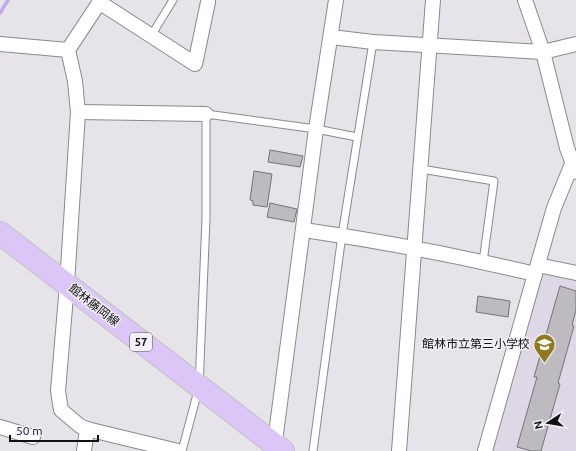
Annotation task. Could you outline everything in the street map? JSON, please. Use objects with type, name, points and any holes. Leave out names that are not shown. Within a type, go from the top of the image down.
[{"type":"main road","name":"館林藤岡線","points":[[0,233],[277,449]]},
{"type":"street","points":[[277,449],[316,129],[336,0]]},
{"type":"street","points":[[399,451],[433,0]]},
{"type":"street","points":[[485,451],[554,208],[574,168],[571,146],[544,52],[525,0]]},
{"type":"street","points":[[178,451],[87,429],[80,426],[61,410],[58,397],[78,112],[75,81],[68,50],[100,1],[195,64],[208,2]]},
{"type":"street","points":[[331,37],[373,42],[544,52],[576,44]]},
{"type":"street","points":[[0,44],[68,50]]},
{"type":"street","points":[[78,112],[206,114]]},
{"type":"street","points":[[304,230],[342,235],[483,262],[576,274]]},
{"type":"street","points":[[0,427],[33,437]]},
{"type":"street","points":[[84,451],[87,429]]},
{"type":"lane","points":[[151,36],[173,0]]},
{"type":"lane","points":[[313,451],[342,235],[373,42]]},
{"type":"lane","points":[[182,451],[199,388],[206,219],[206,114],[357,136]]},
{"type":"lane","points":[[421,169],[494,181],[483,262]]},
{"type":"shaded area","name":"館林市立第三小学校","points":[[540,268],[576,277],[576,451],[490,451]]},
{"type":"building","points":[[270,150],[303,156],[300,167],[268,162]]},
{"type":"building","points":[[254,171],[272,174],[267,207],[253,205],[253,201],[250,200]]},
{"type":"building","points":[[270,203],[297,209],[294,222],[267,217]]},
{"type":"building","points":[[560,286],[576,291],[576,310],[572,325],[574,326],[558,383],[560,384],[541,451],[531,451],[517,447],[537,377],[534,377]]},
{"type":"building","points":[[478,296],[510,301],[508,317],[476,312]]},
{"type":"waterway","points":[[0,13],[8,0]]},
{"type":"place","name":"館林市立第三小学校","points":[[545,364]]}]
